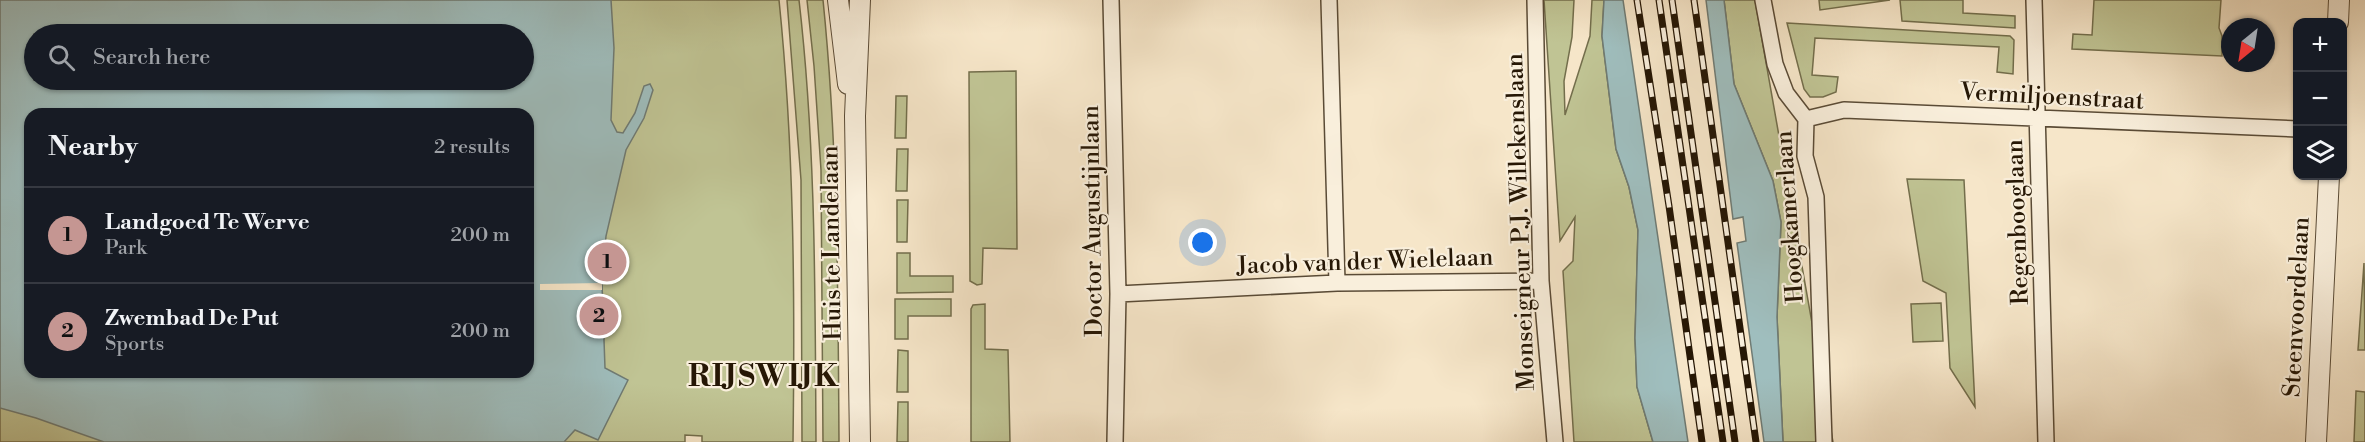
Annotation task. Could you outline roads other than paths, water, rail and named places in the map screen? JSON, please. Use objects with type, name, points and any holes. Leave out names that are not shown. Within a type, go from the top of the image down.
[{"type":"street","name":"Huis te Landelaan","points":[[838,0],[848,85],[855,116]]},
{"type":"street","name":"Huis te Landelaan","points":[[860,0],[855,116],[860,442]]},
{"type":"street","name":"Doctor Augustijnlaan","points":[[1111,0],[1118,294],[1115,442]]},
{"type":"street","points":[[1329,0],[1337,283]]},
{"type":"street","name":"Monseigneur P.J. Willekenslaan","points":[[1535,0],[1541,281],[1555,442]]},
{"type":"street","name":"Hoogkamerlaan","points":[[1762,0],[1775,64],[1786,93],[1806,119],[1805,156],[1816,197],[1824,442]]},
{"type":"street","name":"Regenbooglaan","points":[[2034,0],[2046,442]]},
{"type":"street","points":[[2338,18],[2339,0]]},
{"type":"street","name":"Vermiljoenstraat","points":[[1806,119],[1844,110],[2293,129]]},
{"type":"street","name":"Steenvoordelaan","points":[[2316,442],[2330,180]]},
{"type":"street","name":"Jacob van der Wielelaan","points":[[1118,294],[1337,283],[1541,281]]},
{"type":"water","points":[[0,0],[611,0],[614,48],[611,120],[617,132],[623,133],[635,113],[644,86],[650,84],[653,90],[644,118],[626,150],[606,236],[602,284],[605,368],[628,380],[598,440],[575,430],[564,442],[104,442],[0,408]]},
{"type":"water","points":[[1604,0],[1623,0],[1688,442],[1653,442],[1637,387],[1635,338],[1638,230],[1629,187],[1616,149],[1602,36]]},
{"type":"water","points":[[1706,0],[1724,0],[1734,84],[1773,181],[1781,222],[1777,317],[1783,442],[1764,442],[1737,243],[1746,241],[1743,217],[1733,219]]},
{"type":"railway","points":[[1637,0],[1702,442]]},
{"type":"railway","points":[[1659,0],[1723,442]]},
{"type":"railway","points":[[1672,0],[1735,442]]},
{"type":"railway","points":[[1694,0],[1756,442]]},
{"type":"place","name":"Landgoed Te Werve","points":[[607,262]]},
{"type":"place","name":"Zwembad De Put","points":[[599,316]]},
{"type":"district","name":"RIJSWIJK","points":[[764,377]]}]
